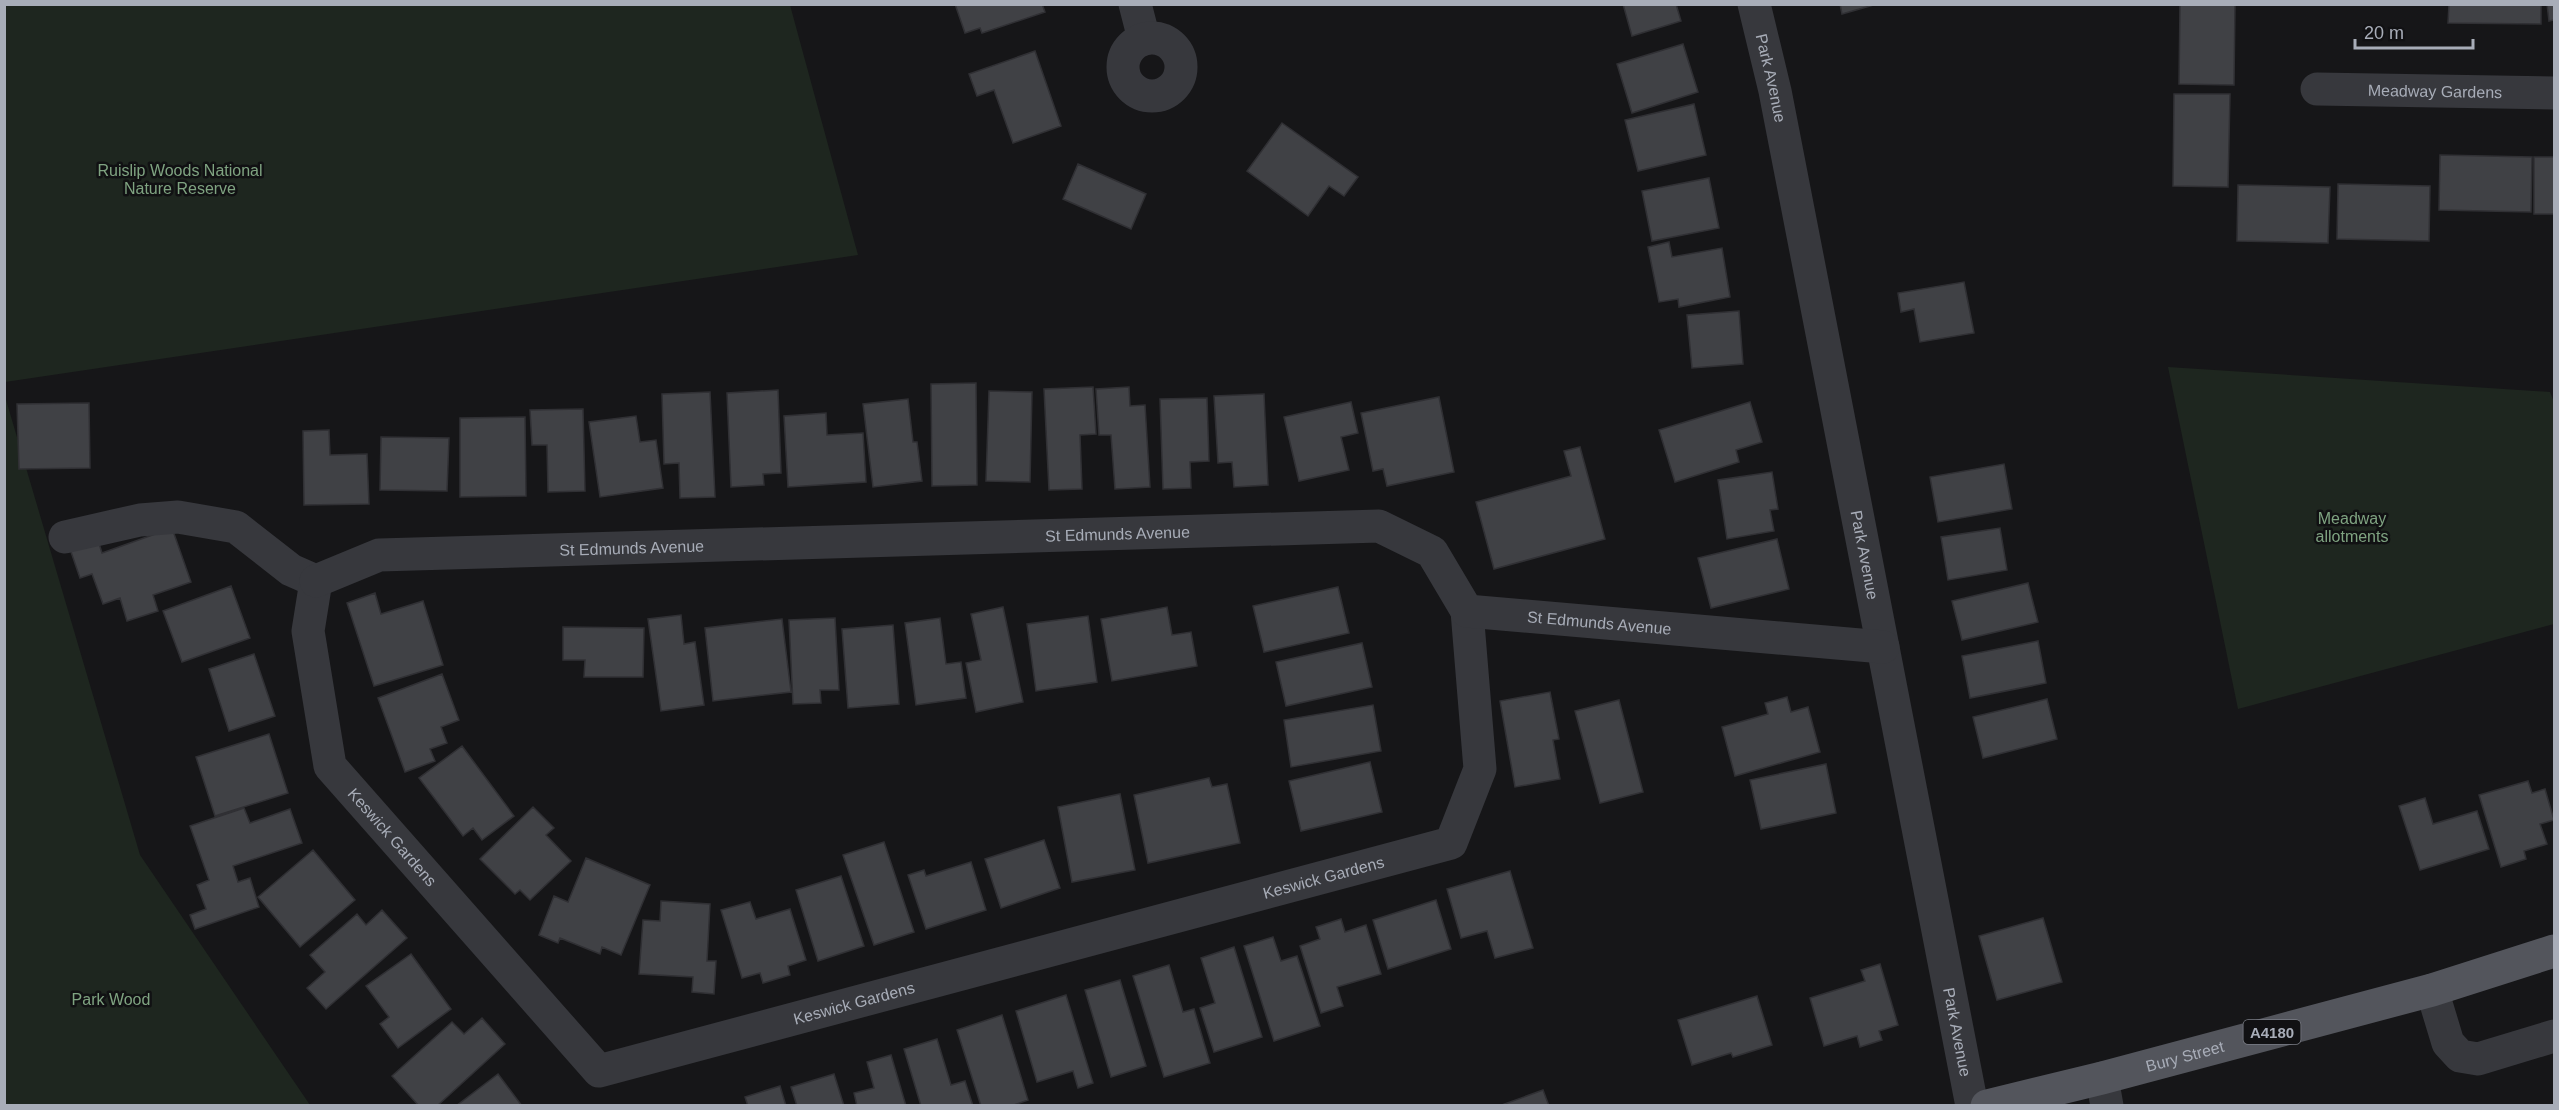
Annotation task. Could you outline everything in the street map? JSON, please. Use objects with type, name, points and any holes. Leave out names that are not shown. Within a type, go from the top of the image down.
[{"type":"main road","name":"Bury Street","points":[[1987,1106],[2104,1092],[2554,951]]},
{"type":"street","points":[[1135,4],[1144,39]]},
{"type":"street","name":"Park Avenue","points":[[1754,4],[1775,91],[1972,1106]]},
{"type":"street","name":"Meadway Gardens","points":[[2317,89],[2554,93]]},
{"type":"street","points":[[65,537],[140,520],[178,516],[236,527],[291,570],[316,581]]},
{"type":"street","name":"St Edmunds Avenue","points":[[316,581],[379,555],[1378,526],[1432,552],[1467,611],[1883,647]]},
{"type":"street","name":"Keswick Gardens","points":[[316,581],[309,632],[330,766],[599,1071],[1451,843],[1480,770],[1467,611]]},
{"type":"street","points":[[2432,990],[2448,1043],[2460,1056],[2478,1059],[2554,1036]]},
{"type":"green space","name":"Ruislip Woods National Nature Reserve","points":[[5,4],[790,5],[858,255],[5,382]]},
{"type":"green space","name":"Meadway allotments","points":[[2168,367],[2550,392],[2554,402],[2554,624],[2238,709]]},
{"type":"green space","name":"Park Wood","points":[[4,393],[140,855],[310,1105],[5,1105]]},
{"type":"building","points":[[955,4],[1042,4],[1045,12],[982,33],[980,28],[965,33]]},
{"type":"building","points":[[1623,4],[1676,4],[1681,21],[1632,36]]},
{"type":"building","points":[[1840,4],[1877,4],[1842,14]]},
{"type":"building","points":[[2180,4],[2235,4],[2234,85],[2179,84]]},
{"type":"building","points":[[2449,4],[2541,4],[2541,24],[2448,23]]},
{"type":"building","points":[[2547,4],[2554,4],[2554,20],[2549,21]]},
{"type":"building","points":[[1683,44],[1698,92],[1632,113],[1617,64]]},
{"type":"building","points":[[1035,51],[1061,126],[1013,143],[994,90],[977,96],[969,74]]},
{"type":"building","points":[[2174,94],[2230,94],[2228,187],[2173,186]]},
{"type":"building","points":[[1694,104],[1706,155],[1638,171],[1625,120]]},
{"type":"building","points":[[1282,123],[1358,177],[1344,196],[1329,186],[1308,216],[1247,171]]},
{"type":"building","points":[[2440,155],[2532,157],[2531,212],[2439,210]]},
{"type":"building","points":[[2534,157],[2554,157],[2554,214],[2534,214]]},
{"type":"building","points":[[1078,164],[1146,194],[1131,229],[1063,199]]},
{"type":"building","points":[[1709,178],[1719,228],[1652,241],[1642,191]]},
{"type":"building","points":[[2338,184],[2430,186],[2429,241],[2337,239]]},
{"type":"building","points":[[2238,185],[2330,187],[2328,243],[2237,241]]},
{"type":"building","points":[[1669,242],[1672,257],[1722,248],[1730,297],[1679,307],[1678,299],[1659,302],[1648,247]]},
{"type":"building","points":[[1964,282],[1974,333],[1920,342],[1914,309],[1901,312],[1898,293]]},
{"type":"building","points":[[1739,311],[1743,364],[1692,368],[1687,315]]},
{"type":"building","points":[[976,383],[977,485],[932,486],[931,384]]},
{"type":"building","points":[[1093,387],[1096,434],[1080,435],[1082,489],[1049,490],[1044,389]]},
{"type":"building","points":[[1129,387],[1130,406],[1145,405],[1150,487],[1115,489],[1111,435],[1099,435],[1096,389]]},
{"type":"building","points":[[778,390],[781,473],[763,474],[764,485],[731,487],[727,393]]},
{"type":"building","points":[[989,391],[1032,392],[1030,482],[986,481]]},
{"type":"building","points":[[710,392],[715,497],[680,498],[679,463],[664,464],[662,394]]},
{"type":"building","points":[[1264,394],[1268,485],[1234,487],[1232,462],[1218,463],[1214,396]]},
{"type":"building","points":[[1439,397],[1454,472],[1387,486],[1383,469],[1373,471],[1361,413]]},
{"type":"building","points":[[1207,398],[1209,461],[1190,462],[1191,488],[1163,489],[1160,399]]},
{"type":"building","points":[[908,399],[913,442],[917,442],[922,481],[873,487],[863,404]]},
{"type":"building","points":[[1351,402],[1358,433],[1341,437],[1349,470],[1299,481],[1284,417]]},
{"type":"building","points":[[1750,402],[1762,442],[1736,450],[1739,462],[1675,482],[1659,430]]},
{"type":"building","points":[[89,403],[90,468],[19,469],[17,404]]},
{"type":"building","points":[[583,409],[585,491],[548,492],[547,445],[532,445],[530,410]]},
{"type":"building","points":[[826,413],[827,435],[863,433],[866,482],[788,487],[784,416]]},
{"type":"building","points":[[636,416],[640,442],[656,440],[663,488],[600,497],[589,422]]},
{"type":"building","points":[[525,417],[526,496],[460,497],[460,418]]},
{"type":"building","points":[[329,430],[330,455],[367,454],[369,504],[304,505],[303,431]]},
{"type":"building","points":[[381,437],[449,438],[447,491],[380,490]]},
{"type":"building","points":[[1580,447],[1605,539],[1494,569],[1476,502],[1571,476],[1564,451]]},
{"type":"building","points":[[2004,464],[2012,509],[1938,522],[1930,477]]},
{"type":"building","points":[[1772,472],[1778,509],[1770,510],[1774,531],[1727,539],[1718,480]]},
{"type":"building","points":[[172,528],[191,582],[153,595],[158,611],[127,621],[120,598],[103,604],[92,574],[80,578],[69,546],[97,537],[102,553]]},
{"type":"building","points":[[2000,528],[2007,570],[1948,580],[1941,537]]},
{"type":"building","points":[[1777,539],[1789,589],[1711,608],[1698,558]]},
{"type":"building","points":[[2028,583],[2038,622],[1962,640],[1952,601]]},
{"type":"building","points":[[231,586],[250,638],[182,662],[163,611]]},
{"type":"building","points":[[1338,587],[1349,633],[1264,652],[1253,606]]},
{"type":"building","points":[[375,593],[381,614],[423,601],[443,665],[374,686],[347,603]]},
{"type":"building","points":[[1003,607],[1023,702],[976,712],[966,663],[981,660],[971,614]]},
{"type":"building","points":[[1167,607],[1172,635],[1191,632],[1197,666],[1112,681],[1101,619]]},
{"type":"building","points":[[681,615],[684,644],[695,642],[704,705],[661,711],[648,619]]},
{"type":"building","points":[[1088,616],[1097,682],[1036,691],[1027,624]]},
{"type":"building","points":[[835,618],[839,690],[820,690],[821,703],[793,704],[789,620]]},
{"type":"building","points":[[940,618],[946,664],[961,662],[966,698],[916,705],[905,623]]},
{"type":"building","points":[[782,619],[791,692],[713,701],[705,628]]},
{"type":"building","points":[[893,625],[899,704],[848,708],[842,629]]},
{"type":"building","points":[[563,627],[644,628],[643,677],[584,677],[585,660],[563,660]]},
{"type":"building","points":[[2038,641],[2046,683],[1970,698],[1962,656]]},
{"type":"building","points":[[1362,643],[1372,687],[1286,706],[1276,662]]},
{"type":"building","points":[[254,654],[275,716],[229,731],[209,669]]},
{"type":"building","points":[[442,674],[459,720],[441,727],[447,743],[430,749],[435,761],[405,772],[378,698]]},
{"type":"building","points":[[1550,692],[1559,739],[1553,740],[1560,779],[1515,787],[1500,701]]},
{"type":"building","points":[[1787,697],[1791,712],[1808,707],[1820,752],[1735,776],[1722,727],[1768,714],[1765,703]]},
{"type":"building","points":[[2047,699],[2057,739],[1983,758],[1973,717]]},
{"type":"building","points":[[1619,700],[1643,792],[1600,803],[1575,711]]},
{"type":"building","points":[[1373,705],[1381,751],[1291,767],[1284,720]]},
{"type":"building","points":[[269,734],[288,793],[215,816],[196,757]]},
{"type":"building","points":[[462,746],[514,816],[482,840],[473,828],[463,836],[419,778]]},
{"type":"building","points":[[1370,762],[1382,812],[1301,831],[1289,781]]},
{"type":"building","points":[[1826,764],[1836,813],[1761,829],[1750,780]]},
{"type":"building","points":[[1209,778],[1212,787],[1227,784],[1240,843],[1148,863],[1134,795]]},
{"type":"building","points":[[2528,781],[2532,793],[2545,789],[2554,820],[2540,824],[2547,844],[2524,851],[2526,859],[2501,867],[2479,795]]},
{"type":"building","points":[[1120,794],[1135,870],[1072,882],[1058,807]]},
{"type":"building","points":[[2425,798],[2433,824],[2477,811],[2489,849],[2420,870],[2399,806]]},
{"type":"building","points":[[533,807],[554,828],[546,835],[571,861],[530,900],[520,890],[515,894],[480,859]]},
{"type":"building","points":[[244,808],[250,823],[290,809],[302,843],[233,866],[238,882],[250,878],[259,907],[195,929],[190,915],[206,909],[197,885],[209,880],[190,826]]},
{"type":"building","points":[[1044,840],[1060,888],[1001,908],[985,859]]},
{"type":"building","points":[[884,842],[914,932],[874,945],[843,855]]},
{"type":"building","points":[[313,850],[355,900],[300,947],[258,897]]},
{"type":"building","points":[[586,858],[650,885],[621,955],[602,947],[600,954],[560,938],[558,943],[539,935],[554,896],[568,902]]},
{"type":"building","points":[[971,862],[986,910],[926,929],[908,875],[924,870],[926,876]]},
{"type":"building","points":[[1510,871],[1533,948],[1495,958],[1487,931],[1461,938],[1447,889]]},
{"type":"building","points":[[841,876],[864,946],[818,961],[796,890]]},
{"type":"building","points":[[1436,900],[1451,949],[1388,969],[1373,920]]},
{"type":"building","points":[[661,901],[710,904],[707,961],[716,961],[714,994],[692,992],[693,977],[639,974],[643,920],[660,921]]},
{"type":"building","points":[[750,902],[756,919],[790,909],[806,960],[788,966],[790,975],[763,983],[760,973],[742,978],[721,910]]},
{"type":"building","points":[[382,910],[407,938],[326,1009],[307,988],[325,972],[310,955],[357,914],[366,925]]},
{"type":"building","points":[[2043,918],[2062,982],[1997,1000],[1979,936]]},
{"type":"building","points":[[1341,919],[1345,932],[1366,925],[1381,974],[1337,987],[1343,1006],[1321,1013],[1300,946],[1320,939],[1316,927]]},
{"type":"building","points":[[1273,937],[1281,961],[1297,956],[1320,1026],[1274,1041],[1244,946]]},
{"type":"building","points":[[1234,947],[1262,1037],[1214,1052],[1200,1008],[1215,1003],[1201,958]]},
{"type":"building","points":[[411,954],[451,1009],[398,1048],[380,1024],[389,1017],[366,986]]},
{"type":"building","points":[[1880,964],[1898,1025],[1879,1031],[1882,1040],[1860,1047],[1857,1036],[1824,1046],[1810,998],[1865,981],[1861,970]]},
{"type":"building","points":[[1169,965],[1183,1012],[1194,1009],[1210,1063],[1164,1077],[1133,976]]},
{"type":"building","points":[[1120,980],[1146,1066],[1111,1077],[1085,990]]},
{"type":"building","points":[[1066,995],[1093,1083],[1078,1088],[1073,1071],[1037,1082],[1016,1011]]},
{"type":"building","points":[[1757,996],[1772,1045],[1733,1057],[1731,1053],[1692,1065],[1678,1020]]},
{"type":"building","points":[[1002,1015],[1028,1100],[1011,1106],[981,1106],[957,1030]]},
{"type":"building","points":[[482,1018],[505,1044],[437,1106],[419,1106],[392,1076],[452,1022],[464,1034]]},
{"type":"building","points":[[937,1039],[951,1085],[965,1081],[973,1106],[921,1106],[904,1049]]},
{"type":"building","points":[[891,1055],[906,1106],[857,1106],[854,1093],[874,1088],[867,1062]]},
{"type":"building","points":[[498,1074],[522,1106],[456,1106]]},
{"type":"building","points":[[834,1074],[844,1106],[797,1106],[791,1087]]},
{"type":"building","points":[[780,1086],[786,1106],[748,1106],[745,1097]]},
{"type":"building","points":[[1543,1090],[1549,1106],[1499,1106]]}]
